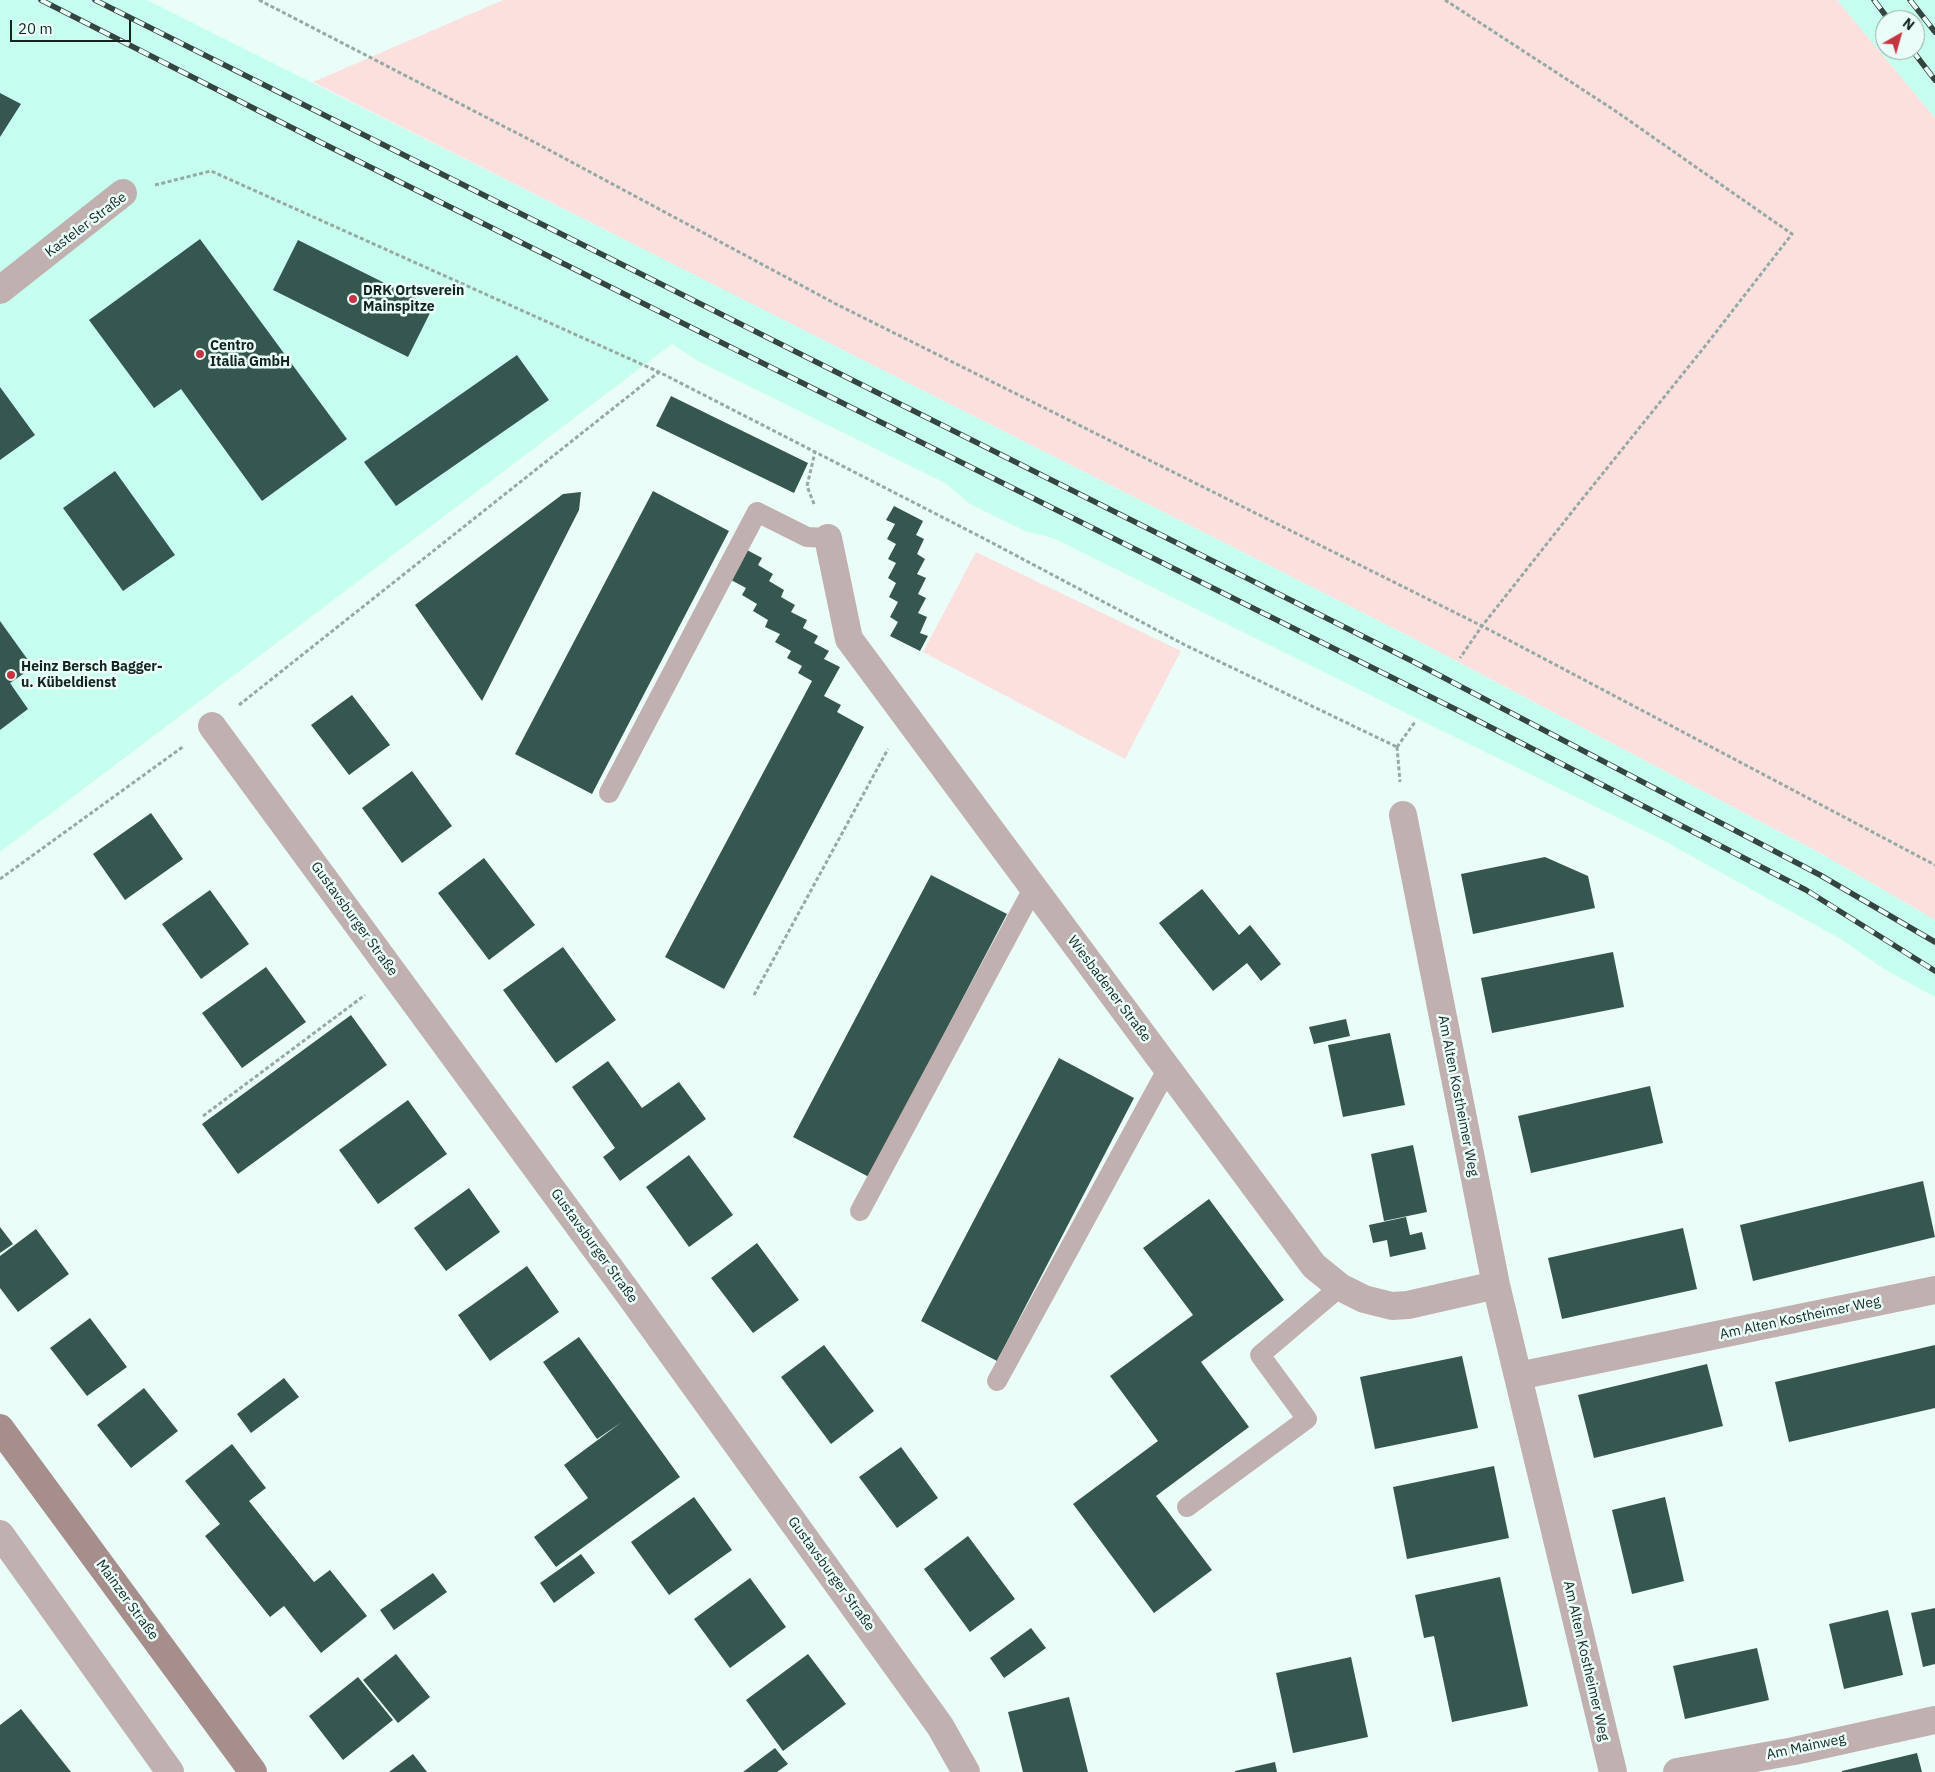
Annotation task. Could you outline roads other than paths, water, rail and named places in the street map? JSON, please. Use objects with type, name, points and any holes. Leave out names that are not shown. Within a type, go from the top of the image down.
[{"type":"main road","name":"Mainzer Straße","points":[[0,1428],[254,1772]]},
{"type":"street","name":"Kasteler Straße","points":[[0,290],[123,194]]},
{"type":"street","name":"Wiesbadener Straße","points":[[828,538],[849,639],[1314,1266],[1340,1287],[1364,1299],[1392,1306],[1408,1305],[1496,1284]]},
{"type":"street","name":"Gustavsburger Straße","points":[[212,726],[643,1313],[940,1726],[966,1772]]},
{"type":"street","name":"Am Alten Kostheimer Weg","points":[[1403,815],[1453,1076],[1496,1284],[1613,1772]]},
{"type":"street","name":"Am Alten Kostheimer Weg","points":[[1518,1376],[1935,1290]]},
{"type":"street","points":[[0,1534],[170,1772]]},
{"type":"street","name":"Am Mainweg","points":[[1677,1772],[1796,1761],[1935,1720]]},
{"type":"lane","points":[[609,794],[758,512],[807,537],[828,538]]},
{"type":"lane","points":[[860,1211],[1034,888]]},
{"type":"lane","points":[[997,1381],[1168,1068]]},
{"type":"lane","points":[[1187,1507],[1307,1419],[1260,1354],[1340,1287]]},
{"type":"railway","points":[[41,0],[320,142],[1463,713],[1806,890],[1935,971]]},
{"type":"railway","points":[[95,0],[1412,661],[1820,875],[1935,942]]},
{"type":"railway","points":[[1874,0],[1882,10]]},
{"type":"railway","points":[[1910,0],[1935,32]]},
{"type":"railway","points":[[1920,60],[1935,80]]},
{"type":"place","name":"DRK Ortsverein Mainspitze","points":[[353,299]]},
{"type":"place","name":"Centro Italia GmbH","points":[[200,354]]},
{"type":"place","name":"Heinz Bersch Bagger- u. Kübeldienst","points":[[11,675]]}]
